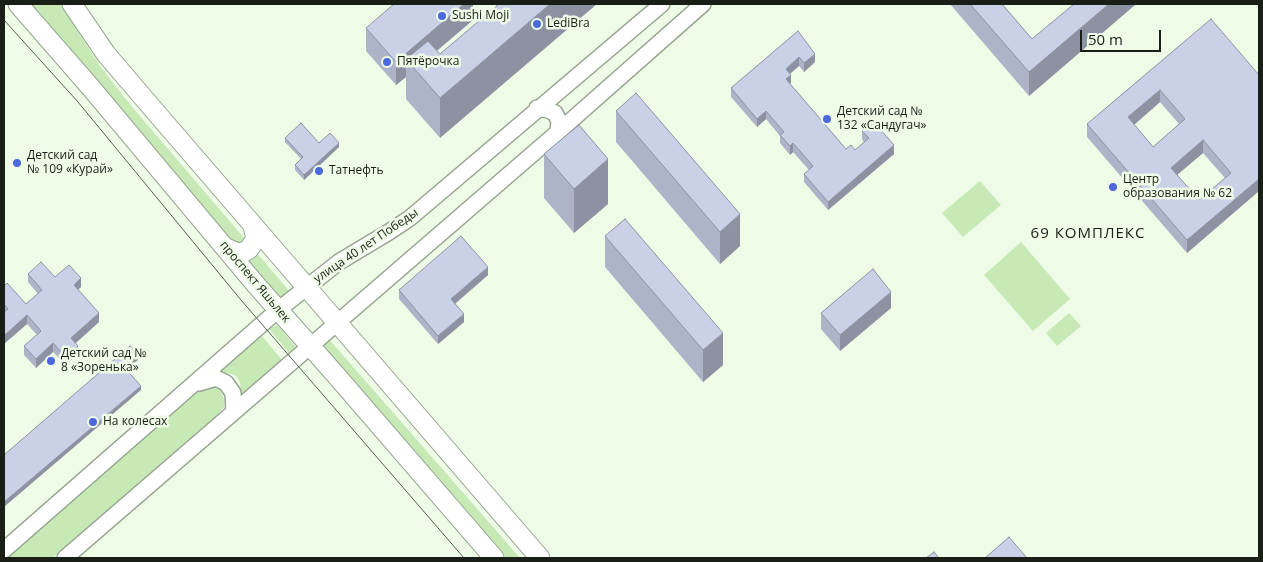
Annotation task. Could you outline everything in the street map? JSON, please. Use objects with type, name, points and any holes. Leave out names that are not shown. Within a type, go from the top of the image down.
[{"type":"main road","name":"проспект Яшьлек","points":[[18,4],[278,310],[494,558]]},
{"type":"main road","points":[[72,4],[106,54],[540,558]]},
{"type":"main road","points":[[226,248],[238,253],[249,249],[256,238],[253,226]]},
{"type":"street","name":"улица 40 лет Победы","points":[[4,550],[278,310],[339,262],[410,218],[537,108],[662,4]]},
{"type":"street","points":[[65,558],[558,132],[703,4]]},
{"type":"street","points":[[537,108],[555,113],[559,121],[558,132]]},
{"type":"street","points":[[192,386],[216,378],[226,383],[234,393],[234,412]]},
{"type":"green space","points":[[22,4],[60,4],[100,66],[128,102],[291,293],[280,301]]},
{"type":"green space","points":[[980,181],[1001,205],[963,237],[942,213]]},
{"type":"green space","points":[[1021,242],[1070,299],[1033,331],[984,275]]},
{"type":"green space","points":[[1069,313],[1081,326],[1057,346],[1046,333]]},
{"type":"green space","points":[[277,325],[296,347],[290,354],[269,329]]},
{"type":"green space","points":[[262,336],[282,360],[241,395],[240,382],[235,375],[219,371]]},
{"type":"green space","points":[[328,338],[520,558],[504,558],[339,371],[318,346]]},
{"type":"green space","points":[[211,384],[219,388],[224,399],[224,407],[217,415],[53,558],[10,558],[10,552],[201,386]]},
{"type":"building","points":[[394,4],[464,4],[396,62],[366,28]]},
{"type":"building","points":[[499,4],[550,4],[440,98],[406,59],[428,41],[440,54]]},
{"type":"building","points":[[970,4],[1002,4],[1032,39],[1074,4],[1109,4],[1029,72]]},
{"type":"building","points":[[1211,19],[1259,75],[1259,179],[1187,240],[1087,124]],"holes":[[[1160,90],[1185,119],[1153,147],[1128,117]],[[1203,140],[1231,173],[1199,200],[1171,168]]]},
{"type":"building","points":[[798,31],[815,54],[804,63],[799,57],[786,69],[791,75],[786,79],[846,149],[851,145],[855,150],[869,138],[862,131],[873,121],[894,145],[828,202],[804,174],[813,166],[793,143],[790,146],[780,135],[784,132],[766,111],[757,119],[731,88]]},
{"type":"building","points":[[636,93],[740,214],[720,232],[616,111]]},
{"type":"building","points":[[301,123],[319,143],[330,133],[339,143],[304,175],[295,165],[303,157],[285,138]]},
{"type":"building","points":[[579,125],[608,159],[574,189],[544,154]]},
{"type":"building","points":[[625,219],[723,333],[703,350],[605,236]]},
{"type":"building","points":[[461,236],[488,267],[451,299],[464,314],[438,336],[399,290]]},
{"type":"building","points":[[41,262],[55,277],[69,265],[81,278],[74,285],[99,313],[71,338],[78,346],[66,357],[53,343],[36,359],[24,346],[41,331],[27,315],[5,335],[4,333],[4,312],[8,309],[4,304],[4,286],[7,283],[26,304],[42,290],[28,274]]},
{"type":"building","points":[[873,269],[891,292],[840,335],[821,313]]},
{"type":"building","points":[[130,346],[138,355],[124,367],[141,386],[4,502],[4,455]]},
{"type":"building","points":[[1009,537],[1027,558],[985,558]]},
{"type":"building","points":[[934,552],[939,558],[926,558]]},
{"type":"tram line","points":[[4,20],[78,102],[241,300],[464,558]]},
{"type":"place","name":"Sushi Moji","points":[[442,16]]},
{"type":"place","name":"LediBra","points":[[537,24]]},
{"type":"place","name":"Пятёрочка","points":[[387,62]]},
{"type":"place","name":"Детский сад № 132 «Сандугач»","points":[[827,119]]},
{"type":"place","name":"Детский сад № 109 «Курай»","points":[[17,163]]},
{"type":"place","name":"Татнефть","points":[[319,171]]},
{"type":"place","name":"Центр образования № 62","points":[[1113,187]]},
{"type":"place","name":"Детский сад № 8 «Зоренька»","points":[[51,361]]},
{"type":"place","name":"На колесах","points":[[93,422]]},
{"type":"district","name":"69 КОМПЛЕКС","points":[[1088,234]]}]
